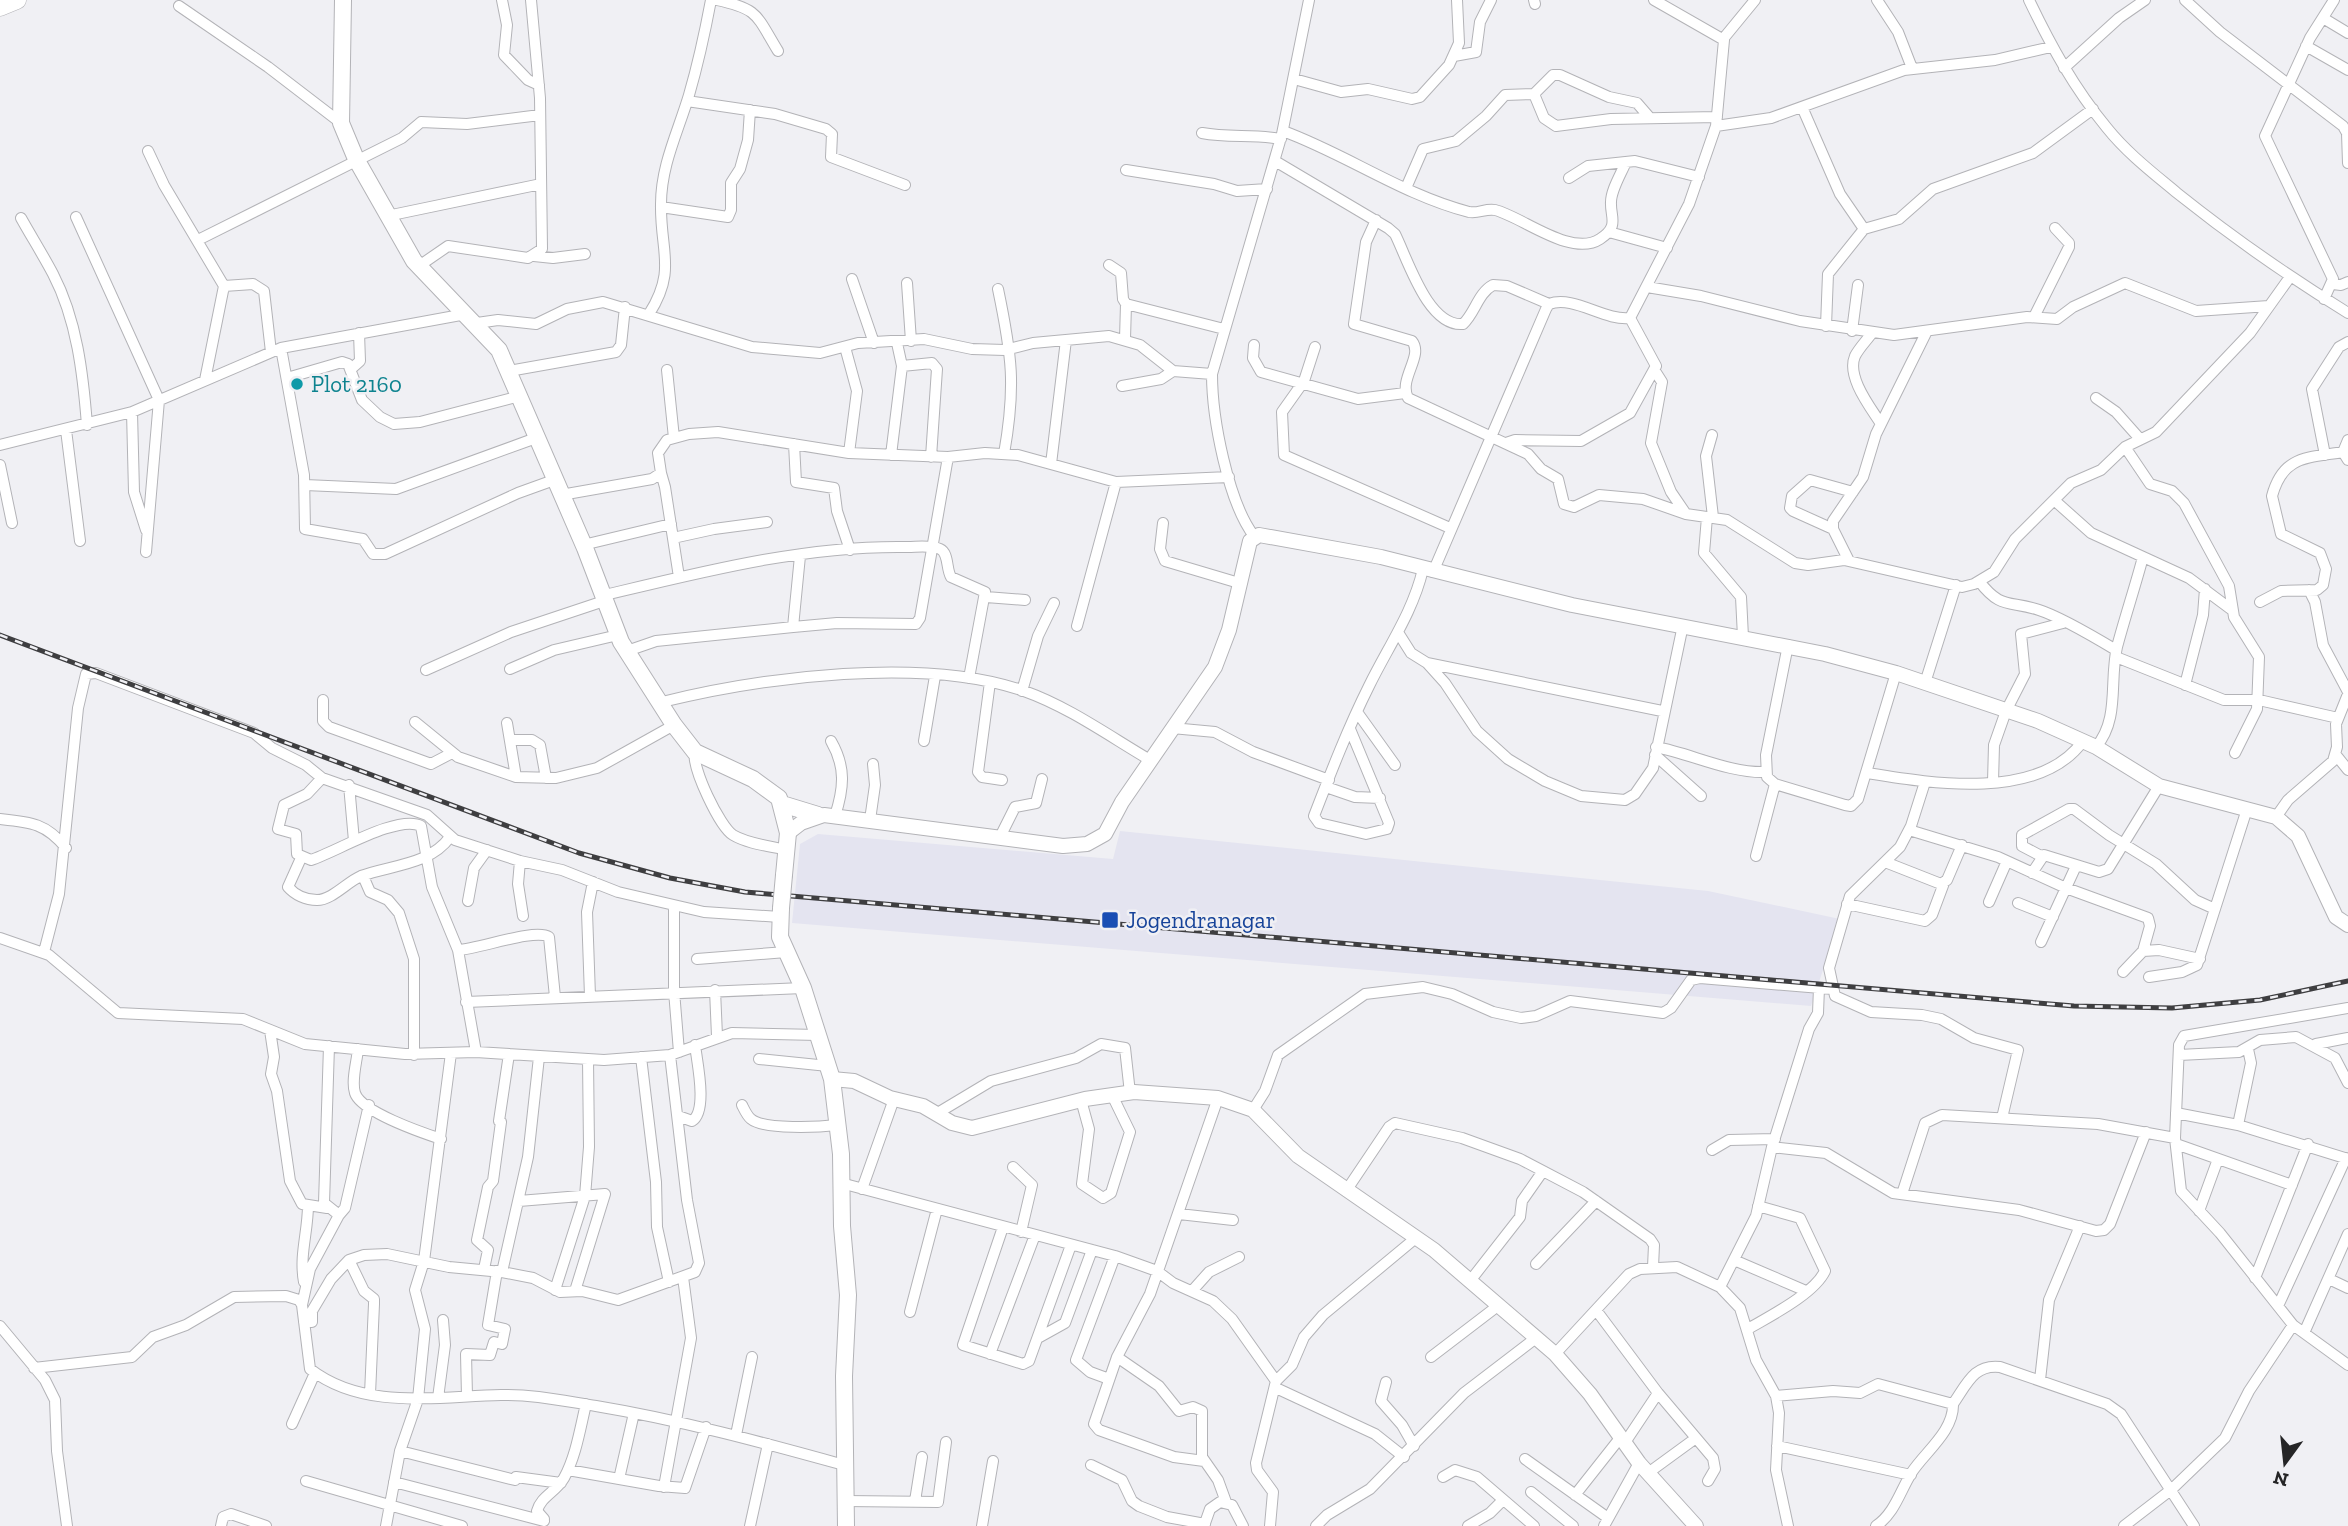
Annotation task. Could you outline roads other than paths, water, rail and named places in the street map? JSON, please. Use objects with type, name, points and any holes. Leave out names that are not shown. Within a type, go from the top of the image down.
[{"type":"highway","points":[[0,7],[17,0]]},
{"type":"main road","points":[[343,0],[341,123],[356,159],[387,216],[419,266],[499,350],[583,545],[618,635],[674,725],[695,752],[752,779],[775,795],[782,804],[788,833],[780,937],[803,988],[830,1072],[837,1125],[848,1295],[844,1465],[846,1526]]},
{"type":"main road","points":[[782,804],[818,815]]},
{"type":"street","points":[[502,0],[507,25],[504,55],[528,80],[539,85]]},
{"type":"street","points":[[531,0],[539,85],[543,244],[534,256]]},
{"type":"street","points":[[649,314],[664,285],[666,261],[661,207],[670,145],[687,101],[711,0]]},
{"type":"street","points":[[717,0],[745,6],[755,12],[778,51]]},
{"type":"street","points":[[1309,0],[1282,135],[1212,374],[1215,406],[1229,477],[1242,520],[1254,536],[1349,550],[1572,605],[1788,646],[1896,673],[2061,730],[2090,744],[2159,786],[2276,817],[2296,832],[2336,917],[2348,925]]},
{"type":"street","points":[[1294,79],[1341,92],[1373,89],[1416,99],[1454,56],[1460,38],[1455,6],[1457,0]]},
{"type":"street","points":[[1454,56],[1476,52],[1480,22],[1491,0]]},
{"type":"street","points":[[1654,0],[1723,39]]},
{"type":"street","points":[[1630,318],[1689,204],[1699,177],[1716,122],[1723,39],[1755,0]]},
{"type":"street","points":[[1877,0],[1898,32],[1912,68]]},
{"type":"street","points":[[2029,0],[2064,68],[2092,110],[2115,137],[2150,170],[2228,234],[2348,313]]},
{"type":"street","points":[[2064,68],[2119,18],[2145,0]]},
{"type":"street","points":[[2185,0],[2220,32],[2343,126],[2347,133],[2348,163]]},
{"type":"street","points":[[2333,284],[2304,216],[2266,143],[2266,129],[2306,46],[2334,0]]},
{"type":"street","points":[[179,6],[268,67],[341,123]]},
{"type":"street","points":[[2323,18],[2348,33]]},
{"type":"street","points":[[2306,46],[2348,70]]},
{"type":"street","points":[[1534,94],[1544,118],[1551,124],[1650,118],[1716,122],[1762,120],[1912,68],[2006,58],[2051,47]]},
{"type":"street","points":[[1406,188],[1423,149],[1456,141],[1481,121],[1505,95],[1534,94],[1556,74],[1614,99],[1637,103],[1650,118]]},
{"type":"street","points":[[1611,119],[1614,99]]},
{"type":"street","points":[[687,101],[775,114],[830,131],[831,157],[905,185]]},
{"type":"street","points":[[1802,107],[1840,194],[1864,229]]},
{"type":"street","points":[[661,207],[728,217],[731,210],[730,183],[744,156],[750,110]]},
{"type":"street","points":[[1826,326],[1830,270],[1864,229],[1899,219],[1933,189],[2034,153],[2092,110]]},
{"type":"street","points":[[198,240],[402,138],[421,122],[467,124],[540,115]]},
{"type":"street","points":[[1202,133],[1229,138],[1282,135],[1468,212],[1497,211],[1559,240],[1590,242],[1609,232],[1615,217],[1611,199],[1626,162]]},
{"type":"street","points":[[148,150],[164,185],[224,286],[205,380]]},
{"type":"street","points":[[1275,161],[1395,234],[1433,311],[1451,323],[1462,324],[1467,320],[1485,291],[1493,285],[1507,286],[1549,304],[1560,302],[1619,318],[1630,318]]},
{"type":"street","points":[[1569,178],[1583,167],[1641,161],[1699,177]]},
{"type":"street","points":[[1126,170],[1214,184],[1237,191],[1267,189]]},
{"type":"street","points":[[387,216],[541,184]]},
{"type":"street","points":[[76,217],[159,400],[146,552]]},
{"type":"street","points":[[21,218],[54,275],[66,307],[82,365],[87,425]]},
{"type":"street","points":[[1376,220],[1366,242],[1353,320],[1356,326],[1406,337],[1416,346],[1404,386],[1405,393],[1414,403],[1528,454],[1541,469],[1558,479],[1564,503],[1568,506],[1578,505],[1598,495],[1636,498],[1686,514],[1733,523],[1795,563],[1808,565],[1835,559],[1968,587],[1998,567],[2015,539],[2071,483],[2101,470],[2125,447],[2156,432],[2250,332],[2290,277]]},
{"type":"street","points":[[2034,317],[2069,247],[2069,243],[2055,228]]},
{"type":"street","points":[[1609,232],[1667,248]]},
{"type":"street","points":[[419,266],[448,246],[520,257],[553,258],[585,254]]},
{"type":"street","points":[[1110,265],[1121,273],[1122,299],[1126,304],[1224,329]]},
{"type":"street","points":[[852,279],[874,343]]},
{"type":"street","points":[[2333,284],[2348,282]]},
{"type":"street","points":[[907,283],[911,341]]},
{"type":"street","points":[[224,286],[253,284],[264,291],[276,350],[287,378],[304,485],[305,529],[363,539],[370,551],[378,555],[557,488],[652,480],[661,473]]},
{"type":"street","points":[[1647,287],[1701,296],[1852,331],[1903,335],[2034,317],[2057,319],[2073,307],[2125,284],[2196,311],[2269,306]]},
{"type":"street","points":[[2324,299],[2333,284]]},
{"type":"street","points":[[1852,331],[1858,285]]},
{"type":"street","points":[[998,289],[1011,350],[1013,404],[1004,454]]},
{"type":"street","points":[[0,445],[132,412],[276,350],[359,333],[471,318],[536,324],[567,309],[596,302],[625,307],[752,347],[820,354],[874,343],[931,340],[972,349],[1011,350],[1033,343],[1103,336],[1125,339],[1140,345],[1173,372],[1212,374]]},
{"type":"street","points":[[1125,339],[1126,304]]},
{"type":"street","points":[[1350,729],[1380,798],[1389,827],[1384,831],[1366,834],[1315,821],[1327,783],[1357,712],[1384,655],[1399,634],[1450,528],[1549,304]]},
{"type":"street","points":[[509,371],[615,352],[621,345],[625,307]]},
{"type":"street","points":[[1506,443],[1516,440],[1581,441],[1630,413],[1655,371],[1655,361],[1630,318]]},
{"type":"street","points":[[1849,561],[1833,529],[1833,521],[1863,477],[1881,424],[1927,331]]},
{"type":"street","points":[[351,369],[359,361],[359,333]]},
{"type":"street","points":[[1872,333],[1856,355],[1854,364],[1863,394],[1881,424]]},
{"type":"street","points":[[1051,464],[1062,394],[1066,340]]},
{"type":"street","points":[[2325,455],[2312,389],[2339,347],[2348,342]]},
{"type":"street","points":[[891,455],[902,366],[897,343]]},
{"type":"street","points":[[1254,345],[1253,358],[1257,369],[1302,384],[1366,400],[1405,393]]},
{"type":"street","points":[[845,347],[857,391],[849,453]]},
{"type":"street","points":[[1315,347],[1302,384],[1282,412],[1284,455],[1450,528]]},
{"type":"street","points":[[287,378],[342,362],[351,369],[362,400],[380,417],[394,424],[420,422],[520,396]]},
{"type":"street","points":[[902,366],[932,363],[937,369],[930,457]]},
{"type":"street","points":[[667,370],[674,438]]},
{"type":"street","points":[[1655,371],[1662,382],[1651,443],[1671,492],[1686,514]]},
{"type":"street","points":[[1122,386],[1166,377],[1173,372]]},
{"type":"street","points":[[2096,398],[2110,407],[2140,439]]},
{"type":"street","points":[[132,412],[134,492],[148,536]]},
{"type":"street","points":[[66,430],[80,541]]},
{"type":"street","points":[[679,577],[659,449],[674,438],[718,432],[849,453],[930,457],[1004,454],[1116,482],[1229,477]]},
{"type":"street","points":[[1713,435],[1706,457],[1710,517],[1704,553],[1741,597],[1743,637]]},
{"type":"street","points":[[304,485],[396,489],[536,438]]},
{"type":"street","points":[[2260,603],[2280,591],[2309,590],[2323,585],[2326,569],[2322,558],[2317,550],[2281,534],[2272,496],[2288,465],[2302,458],[2345,456],[2348,440]]},
{"type":"street","points":[[794,444],[796,482],[834,488],[837,511],[850,550]]},
{"type":"street","points":[[2125,447],[2150,484],[2170,490],[2184,503],[2230,586],[2232,610]]},
{"type":"street","points":[[627,651],[664,640],[793,627],[837,623],[916,624],[948,457]]},
{"type":"street","points":[[0,465],[12,523]]},
{"type":"street","points":[[1833,529],[1793,511],[1790,508],[1792,496],[1811,480],[1853,492]]},
{"type":"street","points":[[1077,626],[1116,482]]},
{"type":"street","points":[[2054,500],[2091,533],[2205,589],[2232,610],[2260,660],[2259,699],[2235,753]]},
{"type":"street","points":[[673,538],[714,528],[767,522]]},
{"type":"street","points":[[1163,523],[1160,549],[1165,561],[1239,583]]},
{"type":"street","points":[[583,545],[671,524]]},
{"type":"street","points":[[788,833],[818,815],[1063,846],[1093,842],[1108,830],[1122,802],[1222,654],[1239,583],[1254,536]]},
{"type":"street","points":[[426,670],[511,632],[603,598],[679,577],[850,550],[932,547],[945,554],[951,577],[982,590],[986,597],[969,678]]},
{"type":"street","points":[[793,627],[800,556]]},
{"type":"street","points":[[1867,773],[1925,782],[2014,781],[2042,772],[2077,749],[2105,737],[2112,713],[2116,653],[2143,557]]},
{"type":"street","points":[[1979,581],[2001,603],[2040,610],[2092,635],[2116,653],[2224,700],[2259,699],[2338,718]]},
{"type":"street","points":[[1925,683],[1956,585]]},
{"type":"street","points":[[2186,685],[2203,615],[2205,589]]},
{"type":"street","points":[[2276,817],[2288,800],[2326,768],[2336,755],[2338,718],[2348,693],[2323,645],[2315,602],[2309,590]]},
{"type":"street","points":[[986,597],[1025,600]]},
{"type":"street","points":[[1022,691],[1038,636],[1054,603]]},
{"type":"street","points":[[1993,782],[1994,744],[2006,711],[2025,674],[2021,634],[2063,623]]},
{"type":"street","points":[[1399,634],[1411,653],[1427,663],[1445,684],[1477,731],[1500,753],[1538,777],[1581,796],[1630,800],[1650,773],[1683,625]]},
{"type":"street","points":[[510,669],[554,650],[618,635]]},
{"type":"street","points":[[1788,646],[1765,772],[1775,784],[1851,806],[1858,799],[1867,773],[1896,673]]},
{"type":"street","points":[[1427,663],[1662,711]]},
{"type":"street","points":[[44,952],[55,915],[66,848],[78,708],[85,676],[89,673],[254,733],[272,748],[306,765],[322,778],[349,785],[427,815],[450,837],[487,850],[520,861],[562,870],[674,907],[712,913],[780,913]]},
{"type":"street","points":[[662,702],[725,686],[810,676],[969,678],[1022,691],[1049,701],[1150,760]]},
{"type":"street","points":[[923,741],[935,676]]},
{"type":"street","points":[[990,682],[978,772],[982,777],[1002,780]]},
{"type":"street","points":[[323,700],[323,721],[329,727],[431,764],[452,753]]},
{"type":"street","points":[[1357,712],[1395,765]]},
{"type":"street","points":[[415,722],[452,753],[516,777],[547,778],[591,771],[674,725]]},
{"type":"street","points":[[507,723],[516,777]]},
{"type":"street","points":[[1172,728],[1215,732],[1355,797],[1380,798]]},
{"type":"street","points":[[510,740],[532,740],[540,744],[547,778]]},
{"type":"street","points":[[831,741],[843,762],[835,816]]},
{"type":"street","points":[[1655,751],[1693,755],[1747,772],[1765,772]]},
{"type":"street","points":[[1655,751],[1701,796]]},
{"type":"street","points":[[695,752],[695,770],[727,830],[738,838],[787,850]]},
{"type":"street","points":[[2336,755],[2348,770]]},
{"type":"street","points":[[870,820],[875,785],[873,764]]},
{"type":"street","points":[[322,778],[307,794],[287,802],[281,809],[278,829],[296,834],[297,854],[301,858],[318,858],[354,841],[416,823],[421,826],[432,887],[457,950],[476,1052]]},
{"type":"street","points":[[1000,837],[1016,807],[1024,803],[1036,803],[1042,779]]},
{"type":"street","points":[[1925,782],[1909,830],[1900,847],[1853,892],[1847,904],[1829,968],[1833,989],[1839,998],[1865,1010],[1941,1019],[1974,1038],[2014,1047],[2019,1053],[2002,1118]]},
{"type":"street","points":[[1756,856],[1775,784]]},
{"type":"street","points":[[349,785],[354,841]]},
{"type":"street","points":[[2159,786],[2123,842],[2104,871],[2041,856],[2022,846],[2022,835],[2069,809],[2079,811],[2109,835],[2123,842],[2156,864],[2188,891],[2194,900],[2215,909]]},
{"type":"street","points":[[2148,977],[2192,968],[2200,959],[2246,809]]},
{"type":"street","points":[[0,819],[42,826],[54,833],[66,848]]},
{"type":"street","points":[[1909,830],[2007,861],[2066,888],[2148,918],[2150,926],[2143,951],[2123,972]]},
{"type":"street","points":[[301,858],[288,887],[302,897],[323,899],[363,876],[425,857],[442,848],[450,837]]},
{"type":"street","points":[[1847,904],[1926,921],[1932,915],[1962,845]]},
{"type":"street","points":[[468,901],[474,868],[487,850]]},
{"type":"street","points":[[2032,873],[2041,856]]},
{"type":"street","points":[[520,861],[519,884],[523,916]]},
{"type":"street","points":[[1989,902],[2007,861]]},
{"type":"street","points":[[1885,862],[1936,883],[1944,883]]},
{"type":"street","points":[[2041,942],[2076,866]]},
{"type":"street","points":[[363,876],[370,892],[388,900],[399,913],[414,959],[414,1055]]},
{"type":"street","points":[[590,996],[587,912],[593,882]]},
{"type":"street","points":[[2018,903],[2053,917]]},
{"type":"street","points":[[304,1322],[312,1322],[312,1311],[331,1279],[349,1259],[378,1254],[484,1269],[533,1278],[555,1290],[625,1299],[695,1272],[699,1263],[687,1200],[674,1054],[674,907]]},
{"type":"street","points":[[457,950],[475,949],[534,934],[545,934],[549,937],[555,998]]},
{"type":"street","points":[[0,937],[44,952],[118,1013],[243,1019],[299,1042],[329,1046],[414,1055],[476,1052],[588,1059],[674,1054],[717,1036],[754,1032],[818,1035]]},
{"type":"street","points":[[2143,951],[2159,950],[2200,959]]},
{"type":"street","points":[[697,959],[786,953]]},
{"type":"street","points":[[1253,1110],[1265,1091],[1275,1060],[1283,1051],[1366,994],[1423,987],[1452,994],[1493,1012],[1521,1018],[1536,1016],[1570,1001],[1663,1013],[1671,1008],[1691,980],[1700,978],[1833,989]]},
{"type":"street","points":[[466,1002],[674,991],[803,988]]},
{"type":"street","points":[[1720,1287],[1758,1206],[1773,1143],[1809,1029],[1818,1013],[1819,988]]},
{"type":"street","points":[[715,990],[717,1036]]},
{"type":"street","points":[[2348,1009],[2190,1034],[2181,1040],[2176,1113],[2181,1191],[2293,1325],[2348,1365]]},
{"type":"street","points":[[270,1030],[274,1057],[271,1074],[277,1091],[290,1181],[299,1200],[308,1205],[327,1208],[339,1215]]},
{"type":"street","points":[[2179,1055],[2239,1052],[2249,1049],[2260,1040],[2288,1035],[2316,1044],[2335,1058],[2348,1083]]},
{"type":"street","points":[[2316,1044],[2348,1038]]},
{"type":"street","points":[[936,1114],[991,1081],[1082,1057],[1101,1044],[1125,1048],[1130,1093]]},
{"type":"street","points":[[678,1116],[692,1121],[698,1114],[701,1090],[695,1045]]},
{"type":"street","points":[[327,1208],[324,1203],[324,1156],[329,1046]]},
{"type":"street","points":[[358,1049],[355,1093],[397,1124],[441,1139]]},
{"type":"street","points":[[2238,1125],[2251,1063],[2249,1049]]},
{"type":"street","points":[[386,1526],[400,1451],[418,1399],[425,1329],[415,1290],[424,1261],[451,1053]]},
{"type":"street","points":[[484,1269],[488,1250],[477,1240],[498,1150],[499,1121],[509,1055]]},
{"type":"street","points":[[467,1396],[466,1354],[491,1355],[494,1342],[502,1344],[505,1329],[488,1325],[528,1157],[539,1057]]},
{"type":"street","points":[[641,1057],[656,1182],[657,1227],[668,1282]]},
{"type":"street","points":[[555,1290],[585,1196],[589,1147],[588,1059]]},
{"type":"street","points":[[759,1059],[830,1072],[894,1099],[923,1107],[952,1124],[980,1128],[1081,1100],[1130,1093],[1218,1098],[1253,1110],[1293,1152],[1346,1191],[1417,1237],[1555,1354],[1590,1394],[1643,1468],[1696,1526]]},
{"type":"street","points":[[1081,1100],[1089,1129],[1082,1184],[1103,1198],[1111,1193],[1130,1132],[1112,1095]]},
{"type":"street","points":[[1204,1461],[1174,1457],[1099,1430],[1094,1424],[1118,1357],[1139,1319],[1218,1098]]},
{"type":"street","points":[[862,1189],[894,1099]]},
{"type":"street","points":[[369,1105],[345,1208],[310,1269],[305,1287],[302,1306],[308,1362],[316,1373],[340,1387],[370,1394],[418,1399],[525,1395],[586,1404],[706,1427],[844,1465]]},
{"type":"street","points":[[742,1105],[750,1118],[760,1123],[812,1127],[837,1125]]},
{"type":"street","points":[[2176,1113],[2238,1125],[2308,1144],[2347,1159],[2278,1306]]},
{"type":"street","points":[[1902,1194],[1921,1132],[1930,1118],[1942,1115],[2098,1124],[2146,1132],[2292,1185]]},
{"type":"street","points":[[1346,1191],[1395,1123],[1462,1138],[1543,1171],[1596,1201],[1652,1242],[1653,1267]]},
{"type":"street","points":[[1712,1150],[1729,1140],[1773,1143],[1826,1153],[1886,1189],[1902,1194],[2019,1210],[2096,1231],[2104,1230],[2110,1224],[2146,1132]]},
{"type":"street","points":[[2255,1278],[2308,1144]]},
{"type":"street","points":[[2199,1211],[2218,1159]]},
{"type":"street","points":[[1013,1167],[1032,1185],[1021,1231]]},
{"type":"street","points":[[1471,1281],[1520,1217],[1522,1201],[1543,1171]]},
{"type":"street","points":[[841,1183],[1115,1256],[1157,1271],[1213,1301],[1232,1318],[1276,1385],[1375,1434],[1404,1457]]},
{"type":"street","points":[[519,1201],[585,1196],[601,1192],[605,1197],[575,1291]]},
{"type":"street","points":[[1536,1264],[1596,1201]]},
{"type":"street","points":[[305,1287],[301,1256],[308,1229],[308,1205]]},
{"type":"street","points":[[1748,1329],[1787,1306],[1825,1271],[1803,1223],[1795,1215],[1758,1206]]},
{"type":"street","points":[[910,1312],[937,1209]]},
{"type":"street","points":[[1178,1214],[1233,1220]]},
{"type":"street","points":[[2040,1380],[2049,1300],[2080,1226]]},
{"type":"street","points":[[1003,1227],[963,1341],[965,1347],[990,1354],[1026,1363],[1038,1338],[1071,1245]]},
{"type":"street","points":[[2304,1333],[2348,1234]]},
{"type":"street","points":[[990,1354],[1035,1235]]},
{"type":"street","points":[[1270,1526],[1273,1492],[1257,1471],[1256,1463],[1276,1385],[1292,1365],[1304,1337],[1322,1315],[1417,1237]]},
{"type":"street","points":[[570,1244],[589,1254]]},
{"type":"street","points":[[1038,1338],[1065,1322],[1092,1250]]},
{"type":"street","points":[[1110,1379],[1090,1372],[1076,1360],[1115,1256]]},
{"type":"street","points":[[1192,1291],[1209,1272],[1238,1256]]},
{"type":"street","points":[[349,1259],[364,1291],[373,1299],[374,1304],[370,1394]]},
{"type":"street","points":[[1734,1259],[1806,1291]]},
{"type":"street","points":[[1555,1354],[1629,1274],[1653,1267],[1677,1267],[1720,1287],[1740,1308],[1756,1360],[1776,1396],[1779,1413],[1777,1484],[1788,1526]]},
{"type":"street","points":[[664,1487],[691,1338],[683,1278]]},
{"type":"street","points":[[2329,1279],[2348,1288]]},
{"type":"street","points":[[34,1368],[132,1356],[153,1337],[186,1325],[234,1297],[286,1296],[299,1300],[302,1306]]},
{"type":"street","points":[[1431,1357],[1499,1305]]},
{"type":"street","points":[[1596,1310],[1658,1393],[1713,1458],[1715,1469],[1708,1481]]},
{"type":"street","points":[[438,1398],[445,1345],[443,1320]]},
{"type":"street","points":[[2124,1526],[2172,1489],[2225,1438],[2249,1391],[2293,1325]]},
{"type":"street","points":[[0,1326],[34,1368],[55,1400],[57,1451],[67,1526]]},
{"type":"street","points":[[1323,1524],[1364,1494],[1404,1457],[1464,1393],[1536,1338]]},
{"type":"street","points":[[736,1435],[752,1357]]},
{"type":"street","points":[[1118,1357],[1159,1386],[1179,1411],[1193,1408],[1202,1411],[1204,1461],[1218,1480],[1226,1502],[1236,1510],[1243,1526]]},
{"type":"street","points":[[1876,1526],[1888,1517],[1911,1475],[1937,1443],[1954,1404],[1979,1368],[2000,1367],[2114,1408],[2172,1489],[2194,1526]]},
{"type":"street","points":[[292,1424],[316,1373]]},
{"type":"street","points":[[1386,1382],[1381,1401],[1402,1425],[1414,1446]]},
{"type":"street","points":[[1776,1396],[1833,1391],[1860,1393],[1878,1384],[1954,1404]]},
{"type":"street","points":[[1575,1495],[1622,1441],[1658,1393]]},
{"type":"street","points":[[394,1482],[542,1523],[544,1516],[537,1511],[542,1498],[561,1483],[568,1470],[586,1404]]},
{"type":"street","points":[[619,1479],[634,1413]]},
{"type":"street","points":[[568,1470],[664,1487],[685,1488],[706,1427]]},
{"type":"street","points":[[1525,1459],[1575,1495],[1606,1522],[1643,1468],[1696,1437]]},
{"type":"street","points":[[845,1501],[940,1500],[946,1442]]},
{"type":"street","points":[[750,1526],[768,1444]]},
{"type":"street","points":[[1777,1446],[1911,1475]]},
{"type":"street","points":[[400,1451],[515,1480],[516,1477],[561,1483]]},
{"type":"street","points":[[915,1502],[922,1457]]},
{"type":"street","points":[[982,1526],[993,1461]]},
{"type":"street","points":[[1091,1465],[1122,1480],[1132,1501],[1139,1506],[1167,1517],[1205,1525],[1214,1504],[1226,1502]]},
{"type":"street","points":[[1443,1477],[1455,1470],[1472,1475],[1534,1526]]},
{"type":"street","points":[[306,1481],[462,1526]]},
{"type":"street","points":[[1531,1492],[1573,1526]]},
{"type":"street","points":[[1468,1526],[1490,1513],[1503,1500]]},
{"type":"street","points":[[221,1526],[223,1517],[231,1514],[266,1526]]},
{"type":"railway","points":[[0,635],[579,853],[670,878],[745,892],[2074,1006],[2172,1008],[2260,1000],[2348,981]]},
{"type":"place","name":"Plot 2160","points":[[297,384]]},
{"type":"place","name":"Jogendranagar","points":[[1110,920]]}]
